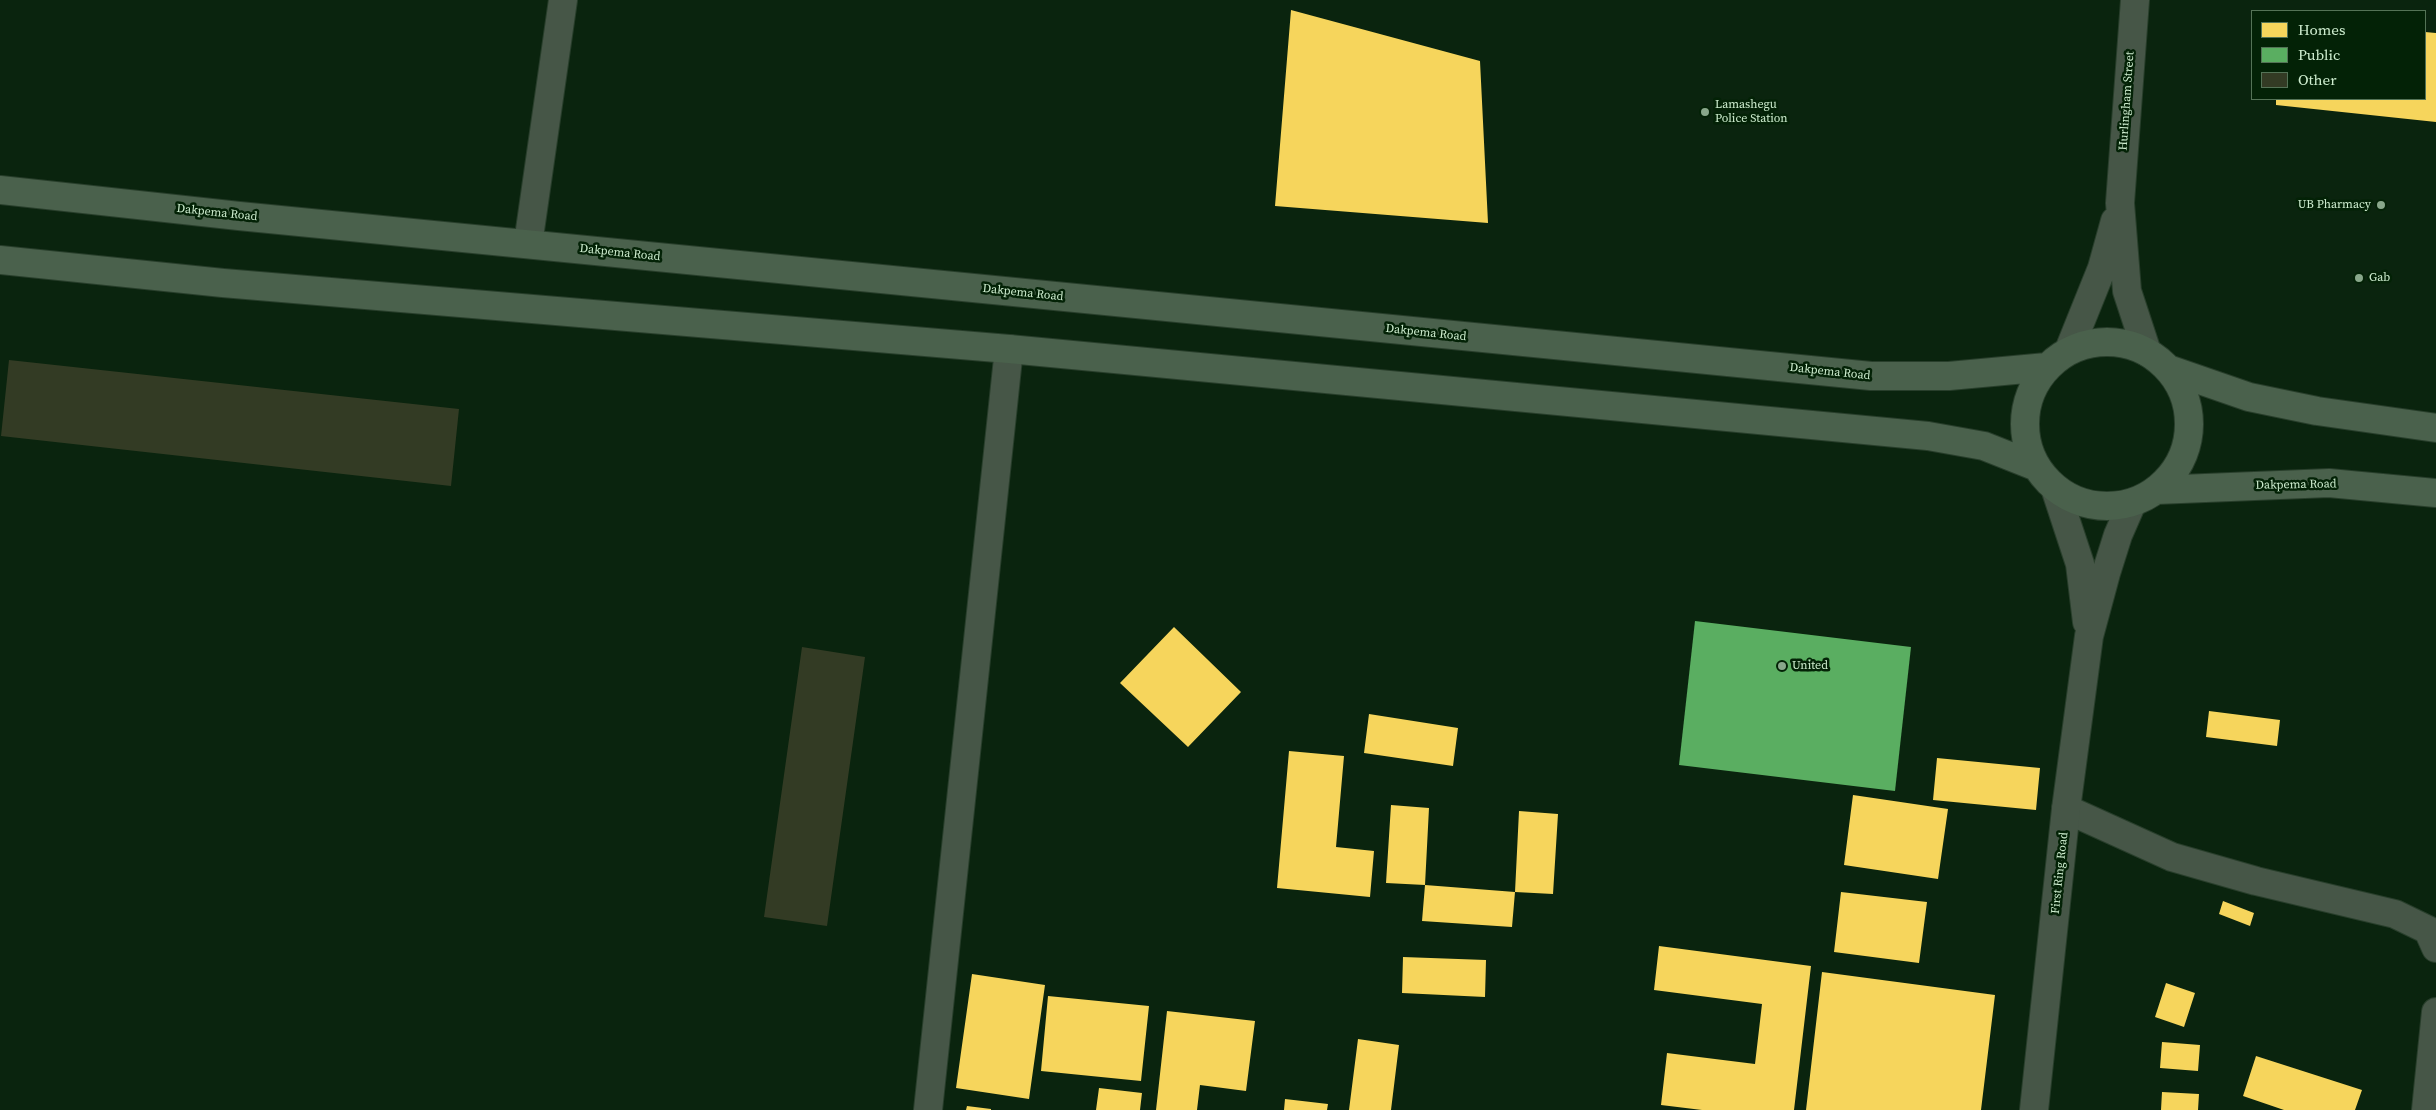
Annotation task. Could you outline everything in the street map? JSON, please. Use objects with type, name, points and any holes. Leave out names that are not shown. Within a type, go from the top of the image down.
[{"type":"highway","name":"Dakpema Road","points":[[0,190],[528,244],[1871,376],[1949,376],[2048,367]]},
{"type":"highway","points":[[0,260],[223,283],[1009,349],[1928,436],[1984,446],[2037,467]]},
{"type":"highway","points":[[2095,342],[2122,343],[2147,352],[2168,369],[2183,392],[2189,419],[2187,446],[2175,471],[2156,490],[2132,503],[2105,507],[2078,501],[2055,488],[2037,467],[2026,441],[2024,415],[2032,388],[2048,367],[2069,350],[2095,342]]},
{"type":"highway","points":[[2168,369],[2248,397],[2317,411],[2436,428]]},
{"type":"highway","name":"Dakpema Road","points":[[2156,490],[2329,483],[2436,493]]},
{"type":"street","points":[[528,244],[563,0]]},
{"type":"street","name":"Hurlingham Street","points":[[2135,0],[2120,202],[2128,291],[2147,352]]},
{"type":"street","name":"Hurlingham Street","points":[[2069,350],[2102,268],[2120,202]]},
{"type":"street","points":[[928,1110],[1009,349]]},
{"type":"street","name":"First Ring Road","points":[[2055,488],[2080,564],[2089,636]]},
{"type":"street","name":"First Ring Road","points":[[2034,1110],[2066,809],[2089,636],[2112,554],[2132,503]]},
{"type":"street","points":[[2066,809],[2172,857],[2256,881],[2395,914],[2428,930],[2436,948]]},
{"type":"street","points":[[2426,1110],[2436,1012]]},
{"type":"building: Homes","points":[[1291,10],[1480,61],[1488,223],[1275,206]]},
{"type":"building: Homes","points":[[2426,32],[2436,33],[2436,122],[2276,105],[2276,100],[2426,100]]},
{"type":"building: Homes","points":[[1174,627],[1241,692],[1188,747],[1120,683]]},
{"type":"building: Homes","points":[[2209,711],[2280,720],[2277,746],[2206,737]]},
{"type":"building: Homes","points":[[1369,714],[1458,728],[1453,766],[1364,753]]},
{"type":"building: Homes","points":[[1289,751],[1344,756],[1336,847],[1374,851],[1370,897],[1277,888]]},
{"type":"building: Homes","points":[[1937,758],[2040,768],[2036,810],[1933,800]]},
{"type":"building: Homes","points":[[1853,795],[1948,809],[1938,879],[1844,865]]},
{"type":"building: Homes","points":[[1391,805],[1429,808],[1425,885],[1386,883]]},
{"type":"building: Homes","points":[[1519,811],[1558,814],[1553,894],[1515,892]]},
{"type":"building: Homes","points":[[1425,885],[1515,892],[1512,927],[1422,921]]},
{"type":"building: Homes","points":[[1841,892],[1927,902],[1919,963],[1834,952]]},
{"type":"building: Homes","points":[[2223,901],[2254,913],[2250,926],[2219,914]]},
{"type":"building: Homes","points":[[1659,946],[1811,966],[1794,1110],[1702,1110],[1661,1105],[1667,1053],[1755,1064],[1762,1004],[1654,990]]},
{"type":"building: Homes","points":[[1403,957],[1486,960],[1485,997],[1402,993]]},
{"type":"building: Homes","points":[[1822,972],[1995,995],[1981,1110],[1806,1110]]},
{"type":"building: Homes","points":[[972,974],[1045,985],[1029,1099],[956,1088]]},
{"type":"building: Homes","points":[[2166,983],[2195,993],[2184,1027],[2155,1017]]},
{"type":"building: Homes","points":[[1048,996],[1149,1006],[1141,1081],[1041,1071]]},
{"type":"building: Homes","points":[[1167,1011],[1255,1021],[1246,1091],[1200,1085],[1197,1110],[1156,1110]]},
{"type":"building: Homes","points":[[1358,1039],[1399,1045],[1391,1110],[1349,1110]]},
{"type":"building: Homes","points":[[2162,1042],[2200,1045],[2198,1071],[2160,1068]]},
{"type":"building: Homes","points":[[2256,1056],[2362,1090],[2355,1110],[2284,1110],[2243,1096]]},
{"type":"building: Homes","points":[[1099,1088],[1142,1093],[1140,1110],[1096,1110]]},
{"type":"building: Homes","points":[[2162,1092],[2199,1094],[2198,1110],[2161,1110]]},
{"type":"building: Homes","points":[[1285,1099],[1328,1104],[1327,1110],[1284,1110]]},
{"type":"building: Homes","points":[[967,1106],[991,1109],[991,1110],[966,1110]]},
{"type":"building: Public","points":[[1695,621],[1911,647],[1895,791],[1679,765]]},
{"type":"building: Other","points":[[9,360],[459,409],[451,486],[1,436]]},
{"type":"building: Other","points":[[802,647],[865,657],[827,926],[764,917]]},
{"type":"place","name":"Lamashegu Police Station","points":[[1705,112]]},
{"type":"place","name":"UB Pharmacy","points":[[2381,205]]},
{"type":"place","name":"Gab","points":[[2359,278]]},
{"type":"place","name":"United","points":[[1782,666]]}]
